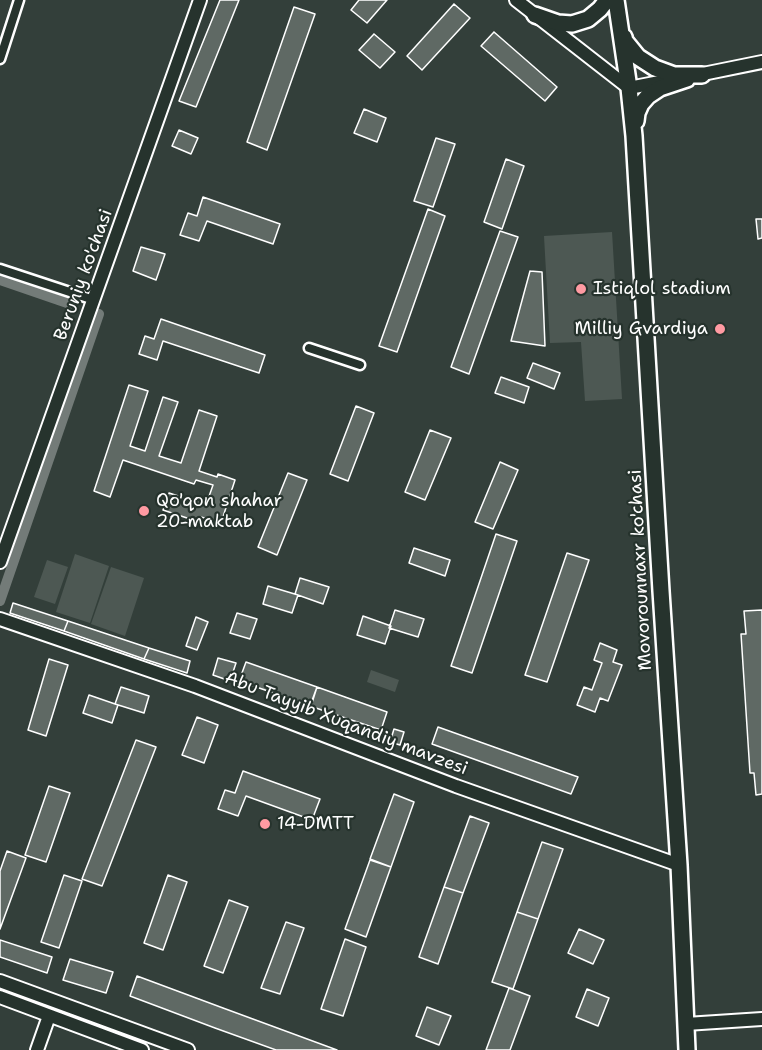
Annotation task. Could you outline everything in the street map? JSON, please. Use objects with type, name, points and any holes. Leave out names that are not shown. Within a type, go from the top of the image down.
[{"type":"highway","points":[[535,15],[558,23],[572,24],[588,19],[607,0]]},
{"type":"highway","points":[[617,0],[625,41],[638,57],[655,68],[674,75],[702,75]]},
{"type":"highway","name":"Movorounnaxr ko'chasi","points":[[617,0],[634,136],[679,865],[687,1050]]},
{"type":"highway","points":[[634,136],[637,113],[648,96],[660,88],[702,75]]},
{"type":"main road","name":"Beruniy ko'chasi","points":[[0,562],[200,0]]},
{"type":"main road","points":[[516,0],[629,87],[762,62]]},
{"type":"main road","name":"Abu Tayyib Xuqandiy mavzesi","points":[[0,619],[195,686],[446,782],[679,865]]},
{"type":"main road","points":[[0,981],[188,1050]]},
{"type":"main road","points":[[0,997],[142,1050]]},
{"type":"main road","points":[[37,1050],[49,1016]]},
{"type":"main road","points":[[687,1024],[762,1019]]},
{"type":"street","points":[[0,59],[19,0]]},
{"type":"street","points":[[0,269],[94,300]]},
{"type":"street","points":[[309,348],[360,365]]},
{"type":"shaded area","name":"Istiqlol stadium","points":[[612,232],[622,399],[585,401],[581,342],[550,343],[544,236]]},
{"type":"shaded area","points":[[75,554],[109,566],[90,623],[56,612]]},
{"type":"shaded area","points":[[47,560],[68,567],[55,604],[34,597]]},
{"type":"shaded area","points":[[111,567],[144,578],[125,636],[91,624]]},
{"type":"shaded area","points":[[371,670],[399,680],[395,692],[367,682]]},
{"type":"building","points":[[220,0],[239,0],[196,107],[179,101]]},
{"type":"building","points":[[359,0],[387,0],[367,23],[351,10]]},
{"type":"building","points":[[454,4],[470,18],[422,70],[407,56]]},
{"type":"building","points":[[294,7],[315,14],[267,150],[247,142]]},
{"type":"building","points":[[494,32],[557,87],[545,101],[481,46]]},
{"type":"building","points":[[374,34],[395,52],[380,68],[359,50]]},
{"type":"building","points":[[364,109],[386,118],[377,142],[354,133]]},
{"type":"building","points":[[179,130],[198,138],[191,154],[172,146]]},
{"type":"building","points":[[436,138],[455,144],[433,207],[414,201]]},
{"type":"building","points":[[506,159],[524,166],[502,229],[484,222]]},
{"type":"building","points":[[203,197],[280,224],[273,244],[207,221],[199,241],[180,235],[188,213],[197,216]]},
{"type":"building","points":[[428,209],[445,216],[397,352],[379,346]]},
{"type":"building","points":[[756,219],[762,219],[762,238],[758,239]]},
{"type":"building","points":[[500,231],[518,237],[469,374],[451,367]]},
{"type":"building","points":[[141,247],[165,254],[156,280],[133,271]]},
{"type":"building","points":[[530,271],[542,272],[545,346],[511,341]]},
{"type":"building","points":[[161,319],[265,355],[259,373],[163,341],[157,360],[139,354],[145,336],[154,339]]},
{"type":"building","points":[[533,363],[560,373],[554,389],[527,378]]},
{"type":"building","points":[[501,377],[529,387],[524,403],[495,393]]},
{"type":"building","points":[[129,385],[148,391],[130,446],[145,451],[163,397],[178,402],[159,456],[181,463],[199,410],[217,416],[199,471],[235,480],[221,523],[201,517],[199,522],[163,510],[169,493],[206,505],[213,485],[196,480],[194,484],[123,460],[110,497],[94,491]]},
{"type":"building","points":[[356,406],[374,413],[348,481],[330,474]]},
{"type":"building","points":[[430,430],[451,438],[425,500],[405,492]]},
{"type":"building","points":[[500,462],[518,470],[493,529],[475,522]]},
{"type":"building","points":[[288,473],[307,480],[277,555],[258,547]]},
{"type":"building","points":[[496,534],[517,541],[472,673],[451,666]]},
{"type":"building","points":[[414,548],[450,560],[445,576],[409,563]]},
{"type":"building","points":[[567,553],[589,560],[547,682],[525,675]]},
{"type":"building","points":[[300,578],[329,587],[323,604],[295,594]]},
{"type":"building","points":[[268,586],[298,595],[292,613],[263,604]]},
{"type":"building","points":[[13,603],[68,621],[64,631],[10,613]]},
{"type":"building","points":[[395,610],[424,619],[418,637],[389,628]]},
{"type":"building","points":[[762,610],[762,794],[756,795],[754,773],[750,773],[741,634],[746,634],[744,611]]},
{"type":"building","points":[[237,613],[257,619],[250,639],[230,633]]},
{"type":"building","points":[[363,616],[391,626],[385,644],[357,635]]},
{"type":"building","points":[[196,617],[208,622],[197,650],[186,646]]},
{"type":"building","points":[[68,621],[149,648],[144,659],[64,631]]},
{"type":"building","points":[[600,643],[617,650],[613,662],[622,665],[608,701],[600,698],[595,712],[577,705],[584,687],[592,690],[602,663],[594,660]]},
{"type":"building","points":[[149,648],[190,661],[187,673],[144,659]]},
{"type":"building","points":[[218,658],[236,663],[230,681],[213,675]]},
{"type":"building","points":[[49,659],[68,665],[46,736],[28,730]]},
{"type":"building","points":[[246,662],[317,687],[311,706],[239,681]]},
{"type":"building","points":[[121,687],[149,696],[144,713],[115,704]]},
{"type":"building","points":[[317,687],[387,712],[381,730],[310,706]]},
{"type":"building","points":[[89,695],[118,705],[112,723],[83,713]]},
{"type":"building","points":[[197,717],[218,725],[204,763],[182,755]]},
{"type":"building","points":[[438,727],[578,777],[571,794],[432,744]]},
{"type":"building","points":[[394,729],[404,732],[400,745],[390,742]]},
{"type":"building","points":[[136,740],[156,747],[102,886],[82,879]]},
{"type":"building","points":[[243,771],[320,799],[312,820],[246,796],[238,816],[218,809],[225,790],[235,793]]},
{"type":"building","points":[[49,786],[70,793],[46,862],[25,855]]},
{"type":"building","points":[[394,794],[414,802],[391,867],[370,859]]},
{"type":"building","points":[[470,816],[489,823],[463,893],[444,887]]},
{"type":"building","points":[[542,842],[563,849],[538,919],[517,912]]},
{"type":"building","points":[[7,851],[26,858],[0,929],[0,871]]},
{"type":"building","points":[[370,860],[391,867],[366,937],[345,929]]},
{"type":"building","points":[[64,875],[82,881],[59,948],[41,942]]},
{"type":"building","points":[[168,875],[187,882],[163,950],[144,943]]},
{"type":"building","points":[[444,887],[463,893],[438,964],[419,957]]},
{"type":"building","points":[[229,900],[248,907],[223,973],[204,966]]},
{"type":"building","points":[[517,912],[538,919],[513,989],[492,982]]},
{"type":"building","points":[[286,922],[304,928],[280,994],[261,988]]},
{"type":"building","points":[[579,929],[604,940],[593,964],[568,953]]},
{"type":"building","points":[[345,939],[366,947],[343,1016],[321,1009]]},
{"type":"building","points":[[0,940],[52,957],[47,973],[0,957]]},
{"type":"building","points":[[70,959],[113,972],[106,993],[63,980]]},
{"type":"building","points":[[137,976],[337,1050],[276,1050],[215,1028],[130,996]]},
{"type":"building","points":[[509,988],[530,996],[510,1050],[486,1050]]},
{"type":"building","points":[[587,989],[609,998],[598,1026],[576,1017]]},
{"type":"building","points":[[427,1007],[451,1016],[439,1045],[416,1036]]},
{"type":"waterway","points":[[0,280],[70,304]]},
{"type":"waterway","points":[[0,601],[99,314]]},
{"type":"place","name":"Istiqlol stadium","points":[[581,289]]},
{"type":"place","name":"Milliy Gvardiya","points":[[720,329]]},
{"type":"place","name":"Qo'qon shahar 20-maktab","points":[[144,511]]},
{"type":"place","name":"14-DMTT","points":[[265,824]]}]
